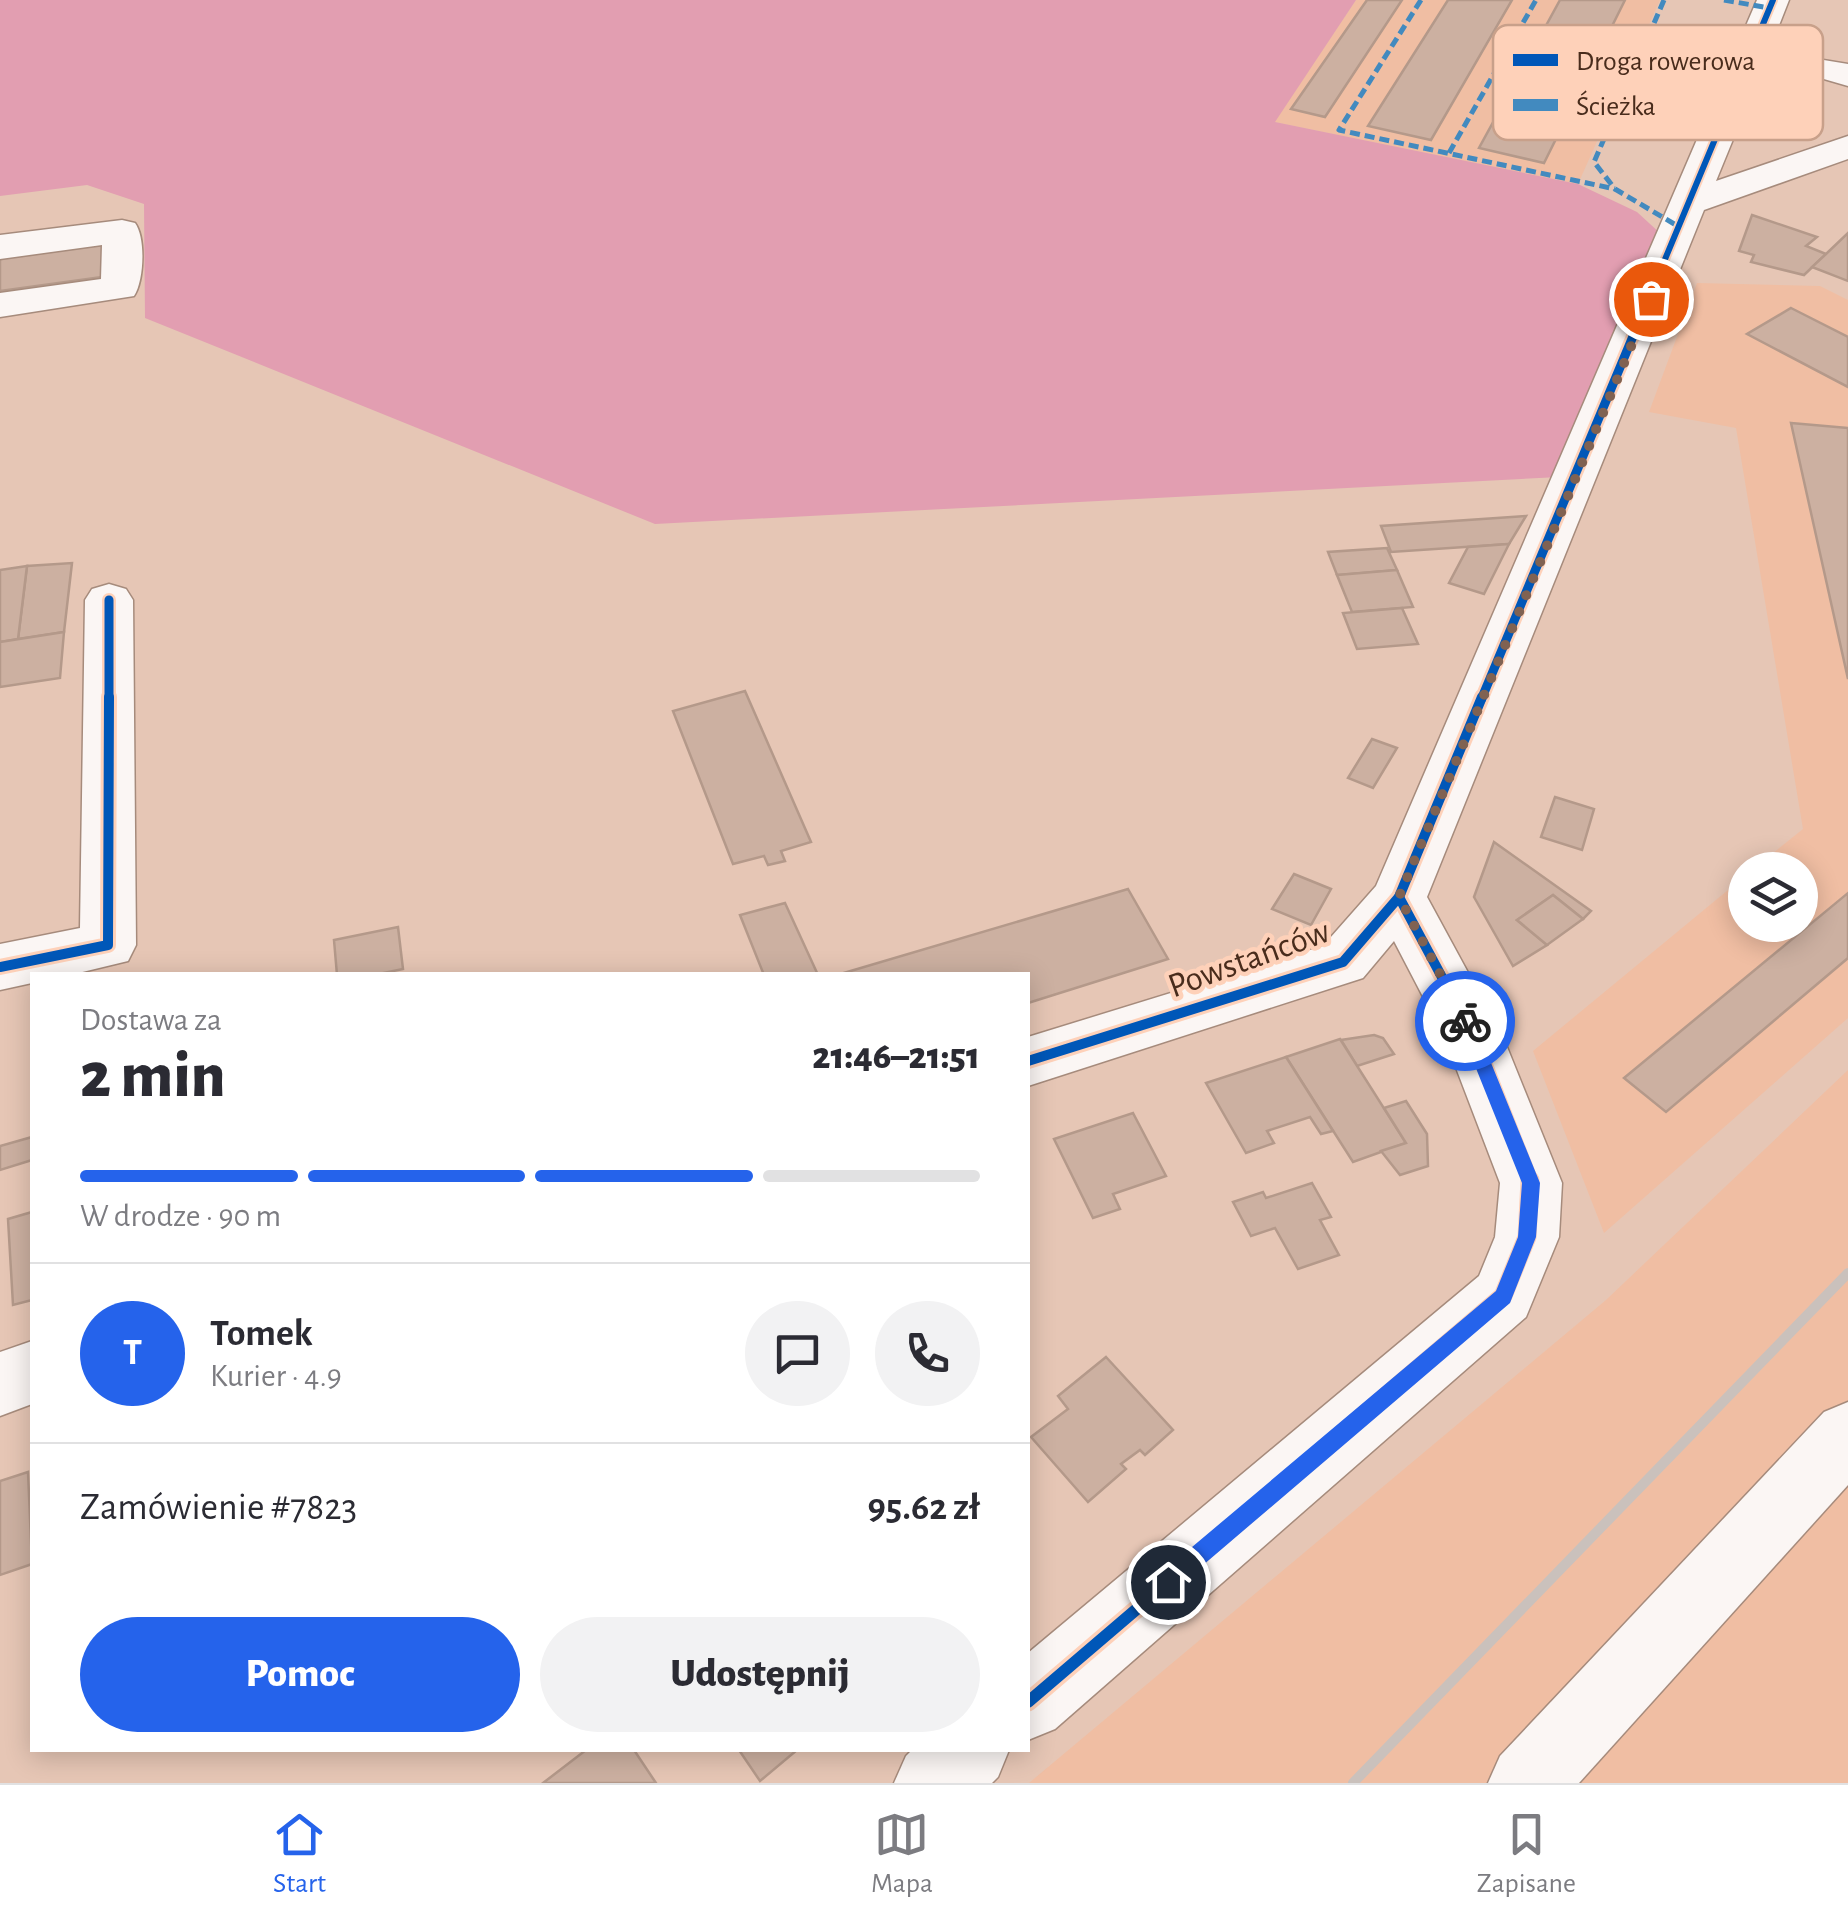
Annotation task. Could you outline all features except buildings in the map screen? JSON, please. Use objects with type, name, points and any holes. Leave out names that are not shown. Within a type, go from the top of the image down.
[{"type":"street","name":"Powstańców","points":[[1762,25],[1773,0]]},
{"type":"street","points":[[1823,67],[1848,76]]},
{"type":"street","name":"Powstańców","points":[[1030,1061],[1343,962],[1399,897],[1716,140]]},
{"type":"street","points":[[1692,202],[1848,147]]},
{"type":"street","points":[[1783,170],[1832,187]]},
{"type":"street","points":[[0,247],[122,231],[120,288],[0,305]]},
{"type":"street","points":[[0,966],[108,945],[109,600]]},
{"type":"street","points":[[1030,1700],[1504,1296],[1527,1237],[1531,1183],[1474,1037],[1399,897]]},
{"type":"street","points":[[0,1384],[30,1375]]},
{"type":"street","points":[[1528,1783],[1848,1436]]},
{"type":"street","points":[[933,1783],[969,1752]]},
{"type":"shaded area","points":[[0,0],[1356,0],[1275,122],[1578,184],[1637,212],[1661,234],[1559,477],[655,524],[145,318],[144,204],[87,185],[0,196]]},
{"type":"shaded area","points":[[1356,0],[1660,0],[1649,25],[1493,25],[1493,140],[1598,140],[1578,184],[1274,122]]},
{"type":"shaded area","points":[[1697,283],[1820,286],[1848,300],[1848,1018],[1604,1233],[1533,1051],[1728,890],[1728,942],[1818,942],[1818,852],[1774,852],[1803,829],[1736,428],[1649,412]]},
{"type":"shaded area","points":[[1848,1070],[1848,1783],[1029,1783],[1606,1300]]},
{"type":"railway","points":[[1353,1783],[1848,1273]]},
{"type":"marked path","points":[[1421,0],[1339,130],[1615,189]]},
{"type":"marked path","points":[[1522,25],[1536,0]]},
{"type":"marked path","points":[[1653,25],[1664,0]]},
{"type":"marked path","points":[[1724,0],[1769,8]]},
{"type":"marked path","points":[[1449,153],[1493,76]]},
{"type":"marked path","points":[[1604,140],[1594,162],[1615,189],[1681,228]]},
{"type":"cycle path","points":[[1763,25],[1773,0]]},
{"type":"cycle path","points":[[1030,1060],[1343,962],[1399,897],[1715,140]]},
{"type":"cycle path","points":[[0,967],[108,945],[109,600]]},
{"type":"cycle path","points":[[1030,1700],[1503,1296],[1527,1237],[1531,1183],[1474,1037],[1399,897]]},
{"type":"way so far","points":[[1465,1021],[1399,897],[1651,299]]},
{"type":"route","points":[[1168,1582],[1504,1296],[1527,1237],[1531,1183],[1465,1021]]}]
